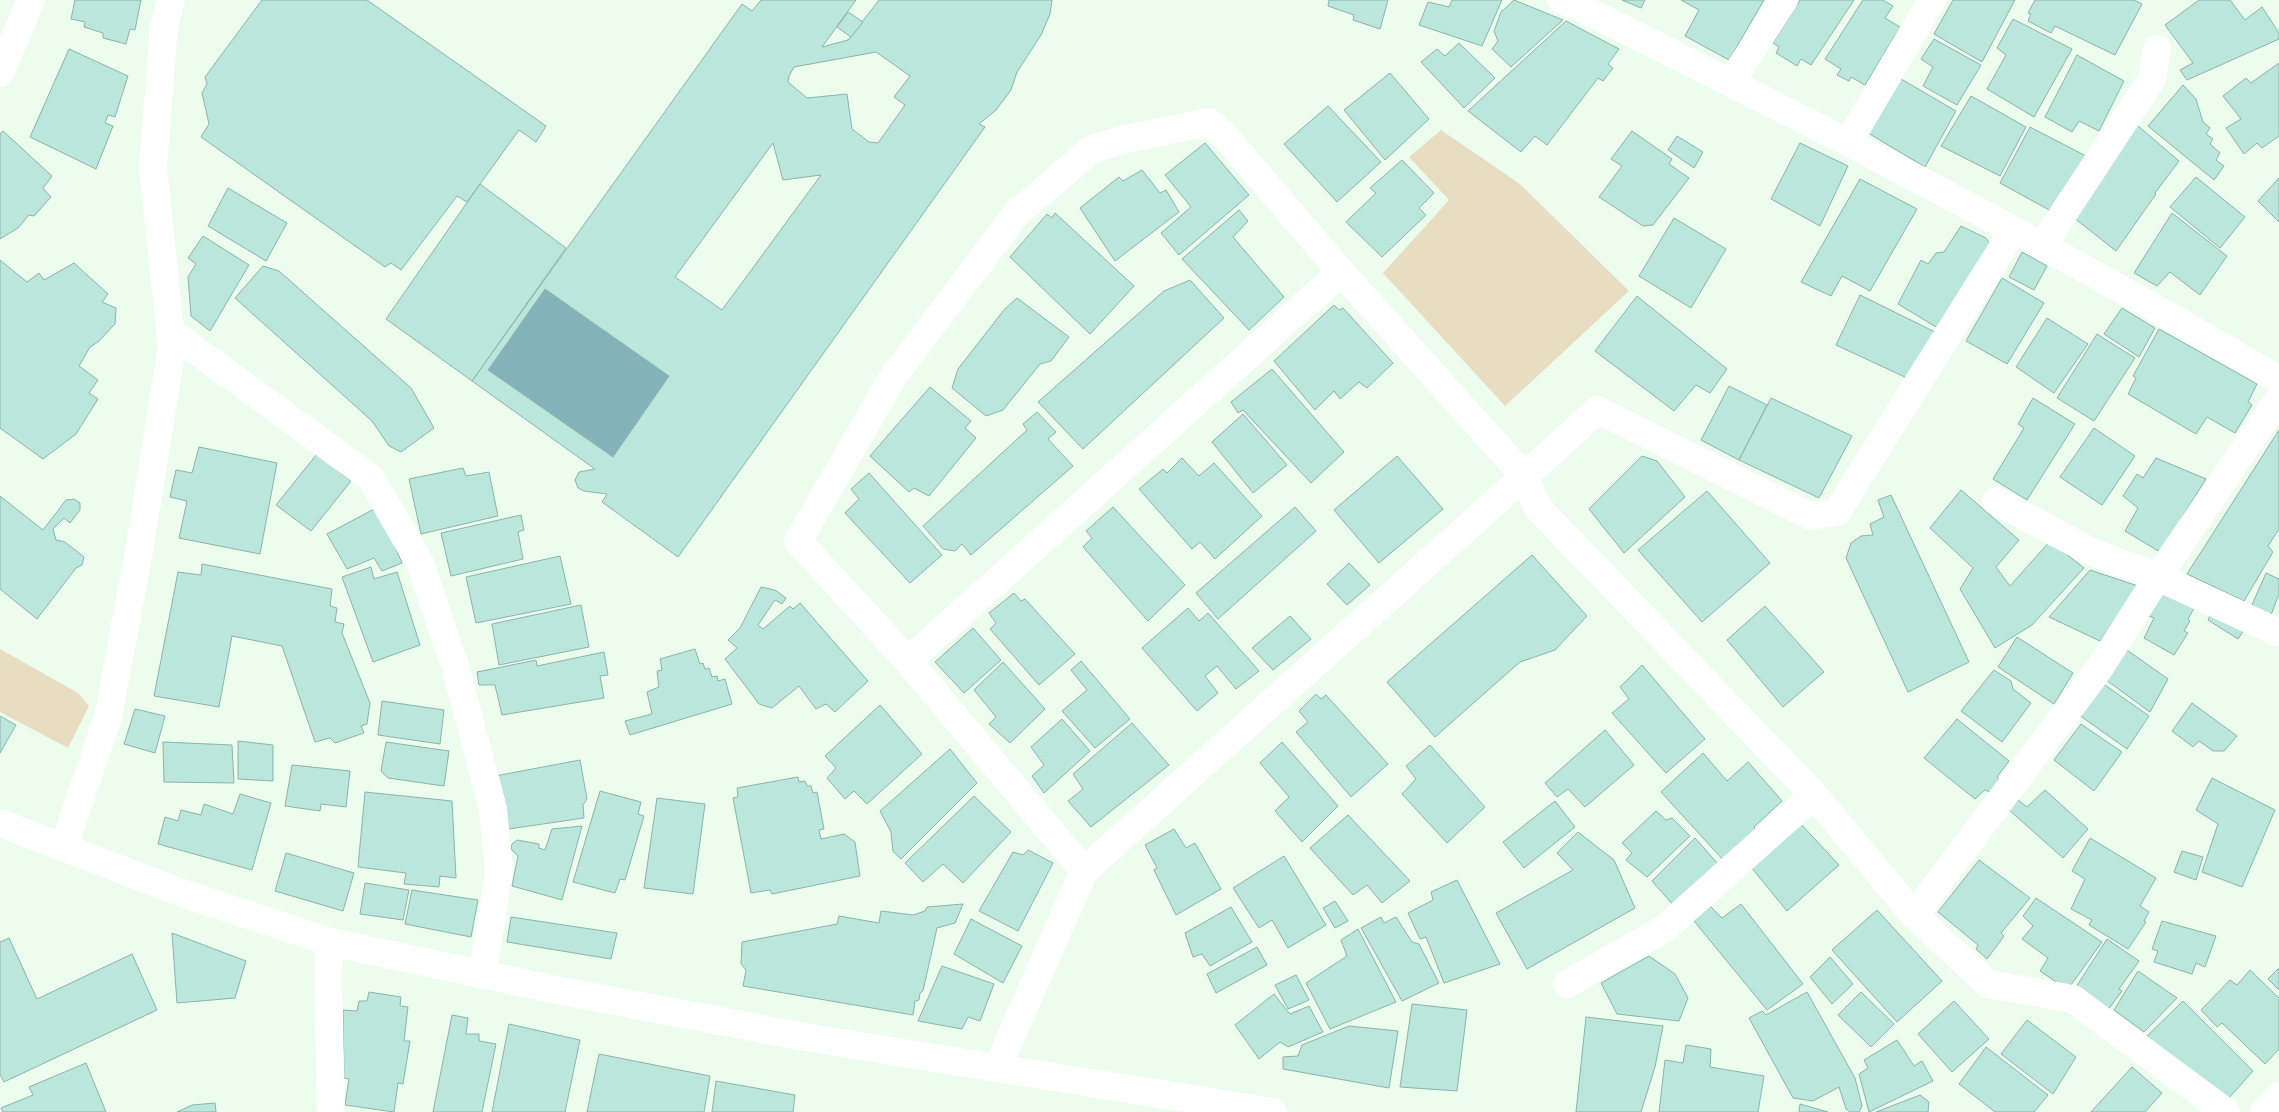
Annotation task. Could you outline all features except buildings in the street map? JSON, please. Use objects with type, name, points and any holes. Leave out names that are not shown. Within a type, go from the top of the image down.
[{"type":"street","points":[[0,73],[31,0]]},
{"type":"street","points":[[64,846],[108,717],[138,557],[171,357],[171,332],[153,167],[164,28],[171,0]]},
{"type":"street","points":[[1561,0],[1575,5],[1731,82],[1848,143],[2193,329],[2279,380]]},
{"type":"street","points":[[1731,82],[1784,0]]},
{"type":"street","points":[[1848,143],[1932,0]]},
{"type":"street","points":[[2042,246],[2152,79],[2157,49]]},
{"type":"street","points":[[1084,871],[908,661],[798,541],[893,377],[1017,213],[1092,149],[1126,139],[1209,122],[1224,136],[1341,272],[1525,477],[1538,508],[1814,795],[1914,915],[1988,984],[2074,999],[2226,1112]]},
{"type":"street","points":[[997,1068],[1084,871],[1598,410],[1810,516],[1837,512],[2013,231]]},
{"type":"street","points":[[908,661],[1341,272]]},
{"type":"street","points":[[171,332],[371,478],[420,563],[455,666],[493,809],[500,872],[482,974]]},
{"type":"street","points":[[1914,915],[2097,672],[2158,577],[2279,398]]},
{"type":"street","points":[[1996,501],[2092,552],[2158,577],[2279,634]]},
{"type":"street","points":[[1567,984],[1664,929],[1814,795]]},
{"type":"street","points":[[0,823],[64,846],[182,893],[330,942],[482,974],[805,1037],[1273,1112]]},
{"type":"street","points":[[330,942],[328,974],[330,1112]]},
{"type":"street","points":[[2264,1112],[2279,1096]]},
{"type":"shaded area","points":[[1441,130],[1520,184],[1629,291],[1505,406],[1383,273],[1449,200],[1409,157]]},
{"type":"shaded area","points":[[0,649],[78,693],[89,706],[68,748],[0,712]]},
{"type":"water","points":[[545,289],[669,376],[613,457],[488,370]]}]
